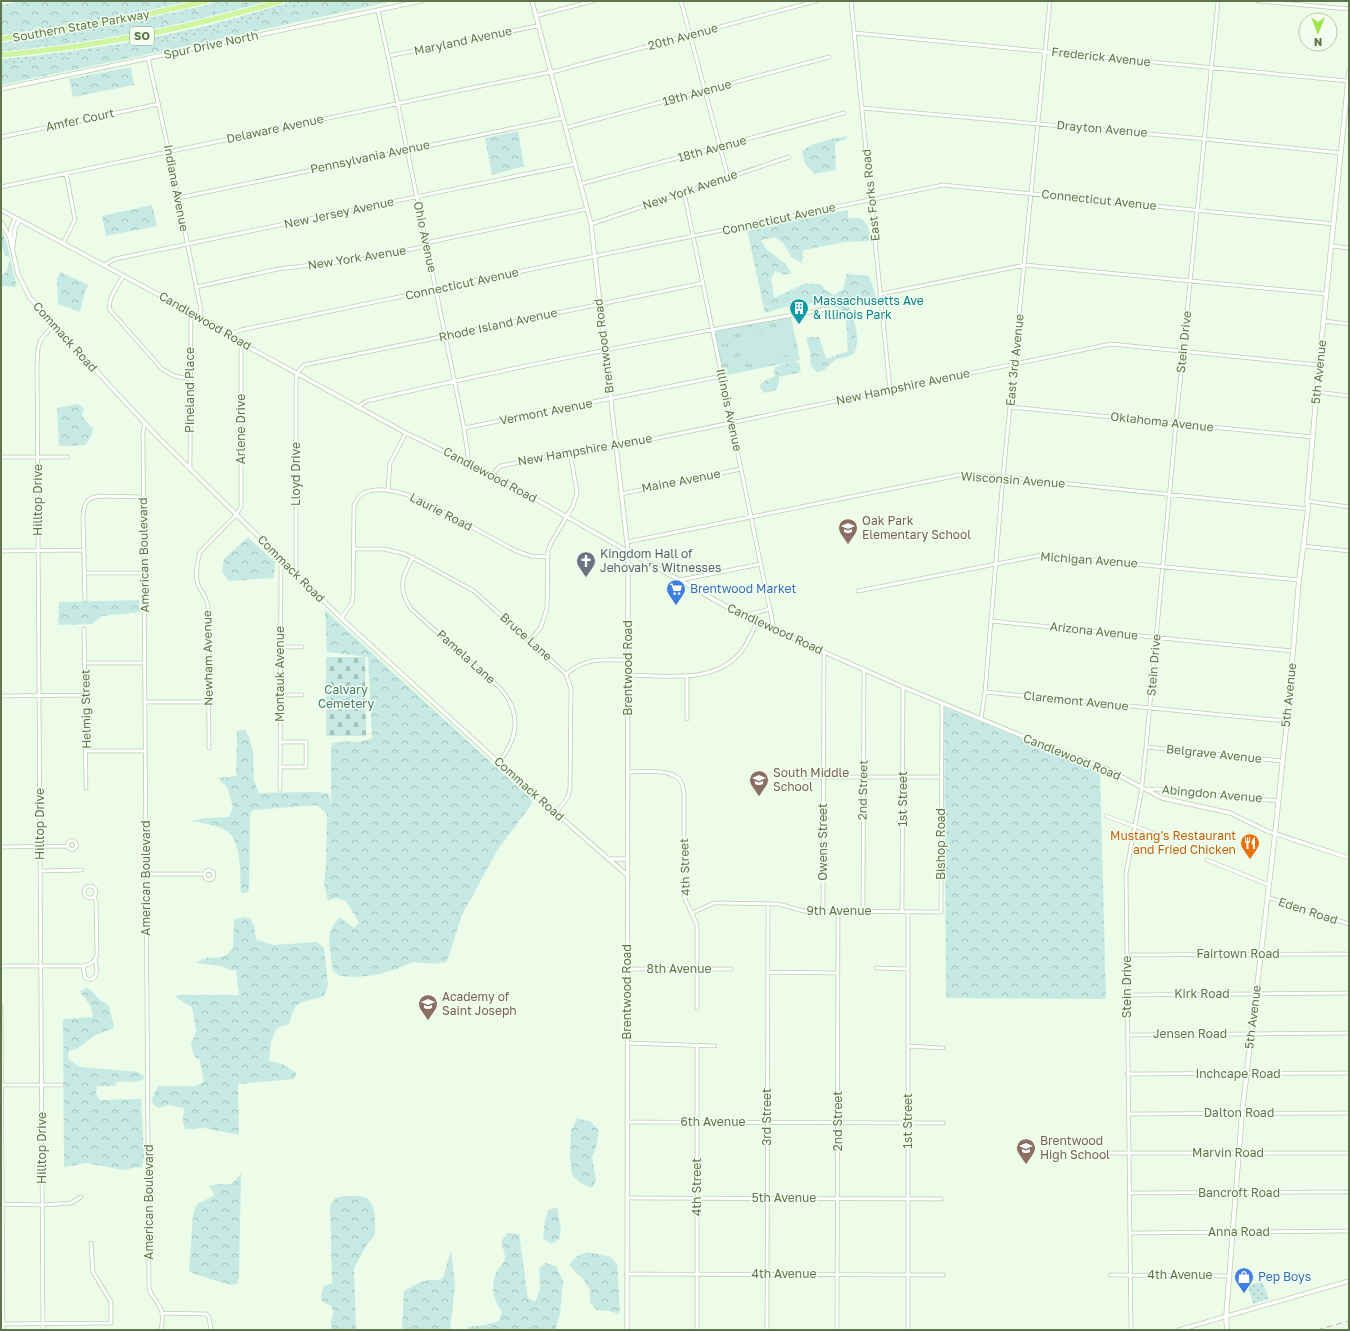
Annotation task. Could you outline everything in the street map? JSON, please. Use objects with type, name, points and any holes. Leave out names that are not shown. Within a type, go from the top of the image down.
[{"type":"highway","name":"Southern State Parkway","points":[[1,39],[112,22],[207,1]]},
{"type":"highway","name":"Southern State Parkway","points":[[1,55],[75,47],[145,35],[218,19],[281,1]]},
{"type":"main road","name":"5th Avenue","points":[[1227,1330],[1226,1317],[1242,1114],[1275,834],[1299,580],[1308,509],[1307,501],[1319,365],[1349,72]]},
{"type":"street","name":"Spur Drive North","points":[[1,89],[421,1]]},
{"type":"street","name":"Brentwood Road","points":[[530,1],[591,224],[628,552],[626,1330]]},
{"type":"street","points":[[535,16],[593,1]]},
{"type":"street","points":[[681,1],[728,177]]},
{"type":"street","name":"20th Avenue","points":[[550,72],[816,1]]},
{"type":"street","name":"East Forks Road","points":[[851,1],[890,390]]},
{"type":"street","name":"East 3rd Avenue","points":[[981,719],[985,692],[1004,477],[1050,1]]},
{"type":"street","name":"Stein Drive","points":[[1131,1330],[1126,874],[1135,827],[1146,748],[1176,423],[1218,1]]},
{"type":"street","points":[[1258,1],[1349,9]]},
{"type":"street","name":"Ohio Avenue","points":[[378,11],[455,382],[469,463]]},
{"type":"street","name":"Maryland Avenue","points":[[388,56],[537,26]]},
{"type":"street","name":"Frederick Avenue","points":[[854,33],[1348,81]]},
{"type":"street","name":"19th Avenue","points":[[565,128],[829,57]]},
{"type":"street","name":"Indiana Avenue","points":[[148,58],[169,152],[201,318]]},
{"type":"street","name":"Delaware Avenue","points":[[1,187],[550,72]]},
{"type":"street","name":"Amfer Court","points":[[1,137],[159,104]]},
{"type":"street","name":"Drayton Avenue","points":[[862,108],[1205,139],[1341,153]]},
{"type":"street","name":"18th Avenue","points":[[580,184],[844,113]]},
{"type":"street","name":"Pennsylvania Avenue","points":[[178,198],[407,149],[562,118]]},
{"type":"street","name":"New York Avenue","points":[[591,224],[790,157]]},
{"type":"street","name":"New Jersey Avenue","points":[[104,265],[115,259],[575,164]]},
{"type":"street","points":[[63,243],[75,220],[66,173]]},
{"type":"street","name":"Connecticut Avenue","points":[[231,334],[242,330],[594,256],[943,185],[1334,224]]},
{"type":"street","name":"Illinois Avenue","points":[[684,192],[774,629]]},
{"type":"street","name":"New York Avenue","points":[[196,287],[278,270],[363,259],[422,248],[430,242],[587,209]]},
{"type":"street","points":[[1,210],[17,219]]},
{"type":"street","name":"Candlewood Road","points":[[17,219],[231,334],[241,342],[357,407],[406,433],[493,475],[743,616],[903,687],[1105,768],[1162,798],[1230,813],[1275,834],[1349,858]]},
{"type":"street","name":"Commack Road","points":[[17,219],[11,228],[10,238],[18,274],[30,298],[145,424],[341,618],[499,762],[627,875]]},
{"type":"street","name":"Commack Road","points":[[13,249],[17,219]]},
{"type":"street","points":[[1,222],[10,238]]},
{"type":"street","points":[[1332,246],[1349,248]]},
{"type":"street","points":[[881,294],[1025,265],[1327,294]]},
{"type":"street","points":[[123,276],[110,299],[108,305],[110,310],[162,369],[174,376],[190,379]]},
{"type":"street","name":"Rhode Island Avenue","points":[[297,373],[304,365],[703,283]]},
{"type":"street","points":[[357,407],[367,401],[455,382],[712,329],[827,309]]},
{"type":"street","name":"Pineland Place","points":[[190,469],[191,312]]},
{"type":"street","points":[[1324,321],[1349,324]]},
{"type":"street","name":"Hilltop Drive","points":[[43,1330],[38,346],[40,339],[55,325]]},
{"type":"street","name":"Arlene Drive","points":[[237,514],[240,507],[241,342]]},
{"type":"street","name":"New Hampshire Avenue","points":[[493,475],[501,466],[570,452],[585,453],[1111,344],[1319,365]]},
{"type":"street","name":"Lloyd Drive","points":[[296,574],[297,373]]},
{"type":"street","name":"Vermont Avenue","points":[[464,428],[722,376]]},
{"type":"street","points":[[1317,392],[1349,396]]},
{"type":"street","name":"Oklahoma Avenue","points":[[1011,407],[1313,437]]},
{"type":"street","name":"American Boulevard","points":[[145,424],[143,432],[143,450],[149,1288],[162,1313],[162,1330]]},
{"type":"street","points":[[388,491],[390,463],[406,433]]},
{"type":"street","points":[[530,641],[541,627],[547,608],[548,557],[551,543],[576,500],[577,492],[570,452]]},
{"type":"street","points":[[1,457],[68,457]]},
{"type":"street","name":"Maine Avenue","points":[[621,494],[741,469]]},
{"type":"street","name":"Wisconsin Avenue","points":[[627,542],[958,474],[1004,477],[1308,509]]},
{"type":"street","name":"Laurie Road","points":[[341,618],[352,603],[354,595],[354,506],[358,497],[366,492],[388,491],[402,493],[424,500],[516,551],[531,556],[548,557]]},
{"type":"street","points":[[84,600],[84,507],[87,501],[93,497],[100,496],[144,497]]},
{"type":"street","points":[[1307,501],[1349,507]]},
{"type":"street","name":"Newham Avenue","points":[[209,748],[208,605],[206,597],[199,586],[197,570],[198,560],[200,552],[237,514]]},
{"type":"street","points":[[1303,546],[1349,551]]},
{"type":"street","name":"Bruce Lane","points":[[354,549],[395,551],[412,557],[474,592],[566,674]]},
{"type":"street","points":[[1,551],[84,550]]},
{"type":"street","name":"Michigan Avenue","points":[[858,591],[1042,555],[1299,580]]},
{"type":"street","name":"Pamela Lane","points":[[412,557],[403,577],[402,585],[403,593],[411,609],[499,687],[511,704],[516,723],[515,733],[510,748],[499,762]]},
{"type":"street","name":"Montauk Avenue","points":[[280,789],[281,559]]},
{"type":"street","points":[[680,580],[761,564]]},
{"type":"street","points":[[84,573],[144,573]]},
{"type":"street","points":[[743,616],[770,609]]},
{"type":"street","name":"Arizona Avenue","points":[[991,621],[1293,651]]},
{"type":"street","points":[[628,675],[687,676],[712,672],[734,660],[746,645],[757,622]]},
{"type":"street","name":"Helmig Street","points":[[84,629],[86,788]]},
{"type":"street","points":[[280,647],[302,648]]},
{"type":"street","name":"Owens Street","points":[[824,652],[824,911]]},
{"type":"street","points":[[556,813],[568,797],[570,788],[571,700],[570,682],[566,674],[578,664],[588,661],[627,660]]},
{"type":"street","points":[[85,663],[145,663]]},
{"type":"street","name":"2nd Street","points":[[863,911],[864,669]]},
{"type":"street","points":[[687,676],[687,719]]},
{"type":"street","name":"1st Street","points":[[902,911],[903,687]]},
{"type":"street","name":"Claremont Avenue","points":[[985,692],[1286,722]]},
{"type":"street","points":[[1,696],[85,695]]},
{"type":"street","points":[[281,695],[302,695]]},
{"type":"street","points":[[146,702],[209,702]]},
{"type":"street","name":"Bishop Road","points":[[941,912],[942,703]]},
{"type":"street","points":[[280,742],[306,742],[306,767],[280,767]]},
{"type":"street","name":"Belgrave Avenue","points":[[1146,748],[1282,761]]},
{"type":"street","points":[[86,751],[145,751]]},
{"type":"street","name":"4th Street","points":[[627,772],[670,774],[680,780],[684,793],[684,891],[685,899],[697,925],[697,1008]]},
{"type":"street","points":[[804,776],[942,777]]},
{"type":"street","name":"Abingdon Avenue","points":[[1146,790],[1158,789],[1278,801]]},
{"type":"street","points":[[1106,816],[1167,838]]},
{"type":"street","points":[[1,847],[67,846]]},
{"type":"street","points":[[607,858],[627,859]]},
{"type":"street","points":[[1207,860],[1269,885]]},
{"type":"street","points":[[40,871],[82,870]]},
{"type":"street","points":[[146,874],[204,874]]},
{"type":"street","points":[[1,966],[83,966],[91,964],[97,955],[96,910],[94,897],[97,890],[92,885],[88,885],[84,891],[84,894],[90,898],[94,897]]},
{"type":"street","name":"Eden Road","points":[[1267,897],[1349,924]]},
{"type":"street","name":"9th Avenue","points":[[692,913],[714,903],[768,903],[786,905],[804,911],[941,912]]},
{"type":"street","name":"3rd Street","points":[[767,1330],[768,903]]},
{"type":"street","name":"2nd Street","points":[[837,1330],[838,911]]},
{"type":"street","name":"1st Street","points":[[908,912],[908,1330]]},
{"type":"street","name":"Fairtown Road","points":[[1127,955],[1349,954]]},
{"type":"street","points":[[83,966],[85,978],[90,980],[95,978],[97,968],[95,960]]},
{"type":"street","points":[[876,968],[908,969]]},
{"type":"street","name":"8th Avenue","points":[[627,969],[731,969]]},
{"type":"street","points":[[768,972],[838,973]]},
{"type":"street","name":"Kirk Road","points":[[1127,995],[1349,993]]},
{"type":"street","points":[[1,1006],[3,1330]]},
{"type":"street","name":"Jensen Road","points":[[1127,1035],[1349,1033]]},
{"type":"street","points":[[627,1043],[715,1046]]},
{"type":"street","name":"4th Street","points":[[697,1045],[697,1330]]},
{"type":"street","points":[[908,1046],[943,1048]]},
{"type":"street","name":"Inchcape Road","points":[[1127,1074],[1349,1073]]},
{"type":"street","points":[[1,1085],[62,1085]]},
{"type":"street","name":"Dalton Road","points":[[1128,1114],[1349,1113]]},
{"type":"street","name":"6th Avenue","points":[[627,1122],[943,1123]]},
{"type":"street","name":"Marvin Road","points":[[1108,1153],[1349,1153]]},
{"type":"street","name":"Bancroft Road","points":[[1129,1193],[1349,1192]]},
{"type":"street","points":[[2,1204],[43,1205],[71,1203],[81,1197]]},
{"type":"street","name":"5th Avenue","points":[[626,1198],[941,1199]]},
{"type":"street","name":"Anna Road","points":[[1130,1233],[1349,1231]]},
{"type":"street","points":[[2,1324],[111,1323],[111,1302],[93,1272],[91,1243]]},
{"type":"street","name":"4th Avenue","points":[[626,1274],[943,1275]]},
{"type":"street","name":"4th Avenue","points":[[1110,1275],[1230,1276]]},
{"type":"street","points":[[1179,1330],[1349,1281]]},
{"type":"street","points":[[162,1313],[206,1314],[210,1317],[211,1330]]},
{"type":"green space","points":[[21,1],[178,1],[118,14],[1,32],[1,5]]},
{"type":"green space","points":[[178,1],[196,1],[75,26],[1,36],[1,32],[118,14]]},
{"type":"green space","points":[[219,1],[271,1],[238,11],[137,34],[35,49],[1,52],[1,43],[111,25]]},
{"type":"green space","points":[[236,1],[263,1],[117,36],[1,50],[1,46],[101,32],[163,19]]},
{"type":"green space","points":[[292,1],[310,1],[300,8],[275,11],[259,19],[185,39],[157,40],[96,52],[1,67],[1,59],[87,49],[172,34],[228,20]]},
{"type":"green space","points":[[310,1],[393,1],[1,85],[1,67],[96,52],[157,40],[185,39],[259,19],[275,11],[300,8]]},
{"type":"green space","points":[[131,67],[134,85],[73,97],[69,79]]},
{"type":"green space","points":[[518,131],[524,166],[492,175],[485,138]]},
{"type":"green space","points":[[848,136],[846,139],[835,143],[836,170],[814,174],[805,163],[802,151],[830,139]]},
{"type":"green space","points":[[152,205],[157,226],[106,236],[102,216]]},
{"type":"green space","points":[[848,210],[848,218],[860,218],[867,224],[870,234],[868,241],[845,242],[803,250],[802,263],[791,257],[784,244],[775,237],[761,240],[767,250],[785,263],[792,273],[785,275],[775,271],[771,279],[774,298],[806,283],[822,285],[825,290],[834,295],[843,289],[847,274],[869,276],[876,296],[848,305],[853,315],[856,330],[856,350],[853,354],[835,360],[826,369],[817,372],[811,366],[810,352],[806,337],[819,337],[826,359],[848,351],[846,319],[839,308],[822,302],[785,307],[765,313],[747,229]]},
{"type":"green space","points":[[1,229],[7,244],[17,287],[1,286],[1,276],[7,271],[10,258],[5,255],[1,243]]},
{"type":"green space","points":[[60,272],[89,285],[85,291],[80,312],[58,304],[57,280]]},
{"type":"green space","points":[[791,317],[800,360],[723,376],[715,334],[717,330]]},
{"type":"green space","points":[[788,328],[793,354],[742,365],[736,340]]},
{"type":"green space","points":[[794,361],[799,363],[801,372],[779,377],[779,383],[776,390],[764,393],[759,386],[766,380],[774,377],[775,367]]},
{"type":"green space","points":[[78,404],[84,409],[82,416],[93,429],[91,436],[85,445],[59,446],[57,408]]},
{"type":"green space","points":[[248,537],[275,562],[274,578],[229,581],[222,572],[224,559]]},
{"type":"green space","points":[[139,600],[140,612],[102,616],[92,624],[58,625],[59,602]]},
{"type":"green space","points":[[325,610],[531,799],[532,804],[498,849],[462,915],[446,962],[435,964],[413,962],[397,969],[376,975],[356,977],[340,976],[333,971],[329,942],[330,931],[339,917],[354,928],[359,923],[346,901],[336,898],[328,901],[324,884],[327,814],[317,805],[254,810],[250,813],[249,889],[247,893],[241,893],[238,851],[232,836],[227,831],[219,827],[191,821],[205,818],[229,817],[233,807],[227,787],[218,778],[236,776],[237,731],[245,729],[249,737],[253,753],[254,781],[259,793],[328,793],[331,803],[331,748],[333,743],[358,742],[372,738],[368,657],[327,652]]},
{"type":"green space","name":"Calvary Cemetery","points":[[326,657],[365,657],[366,736],[326,736]]},
{"type":"green space","points":[[944,707],[1100,771],[1106,999],[946,998]]},
{"type":"green space","points":[[243,917],[250,919],[254,925],[257,940],[273,945],[317,942],[324,948],[328,985],[324,996],[302,1002],[296,1006],[289,1024],[277,1028],[271,1042],[269,1061],[282,1064],[297,1073],[294,1079],[238,1084],[239,1135],[204,1128],[185,1129],[183,1121],[184,1108],[169,1105],[158,1108],[151,1102],[159,1086],[196,1086],[204,1082],[200,1060],[194,1056],[191,1044],[196,1032],[192,1007],[175,997],[177,995],[239,995],[236,970],[230,970],[221,966],[195,963],[206,958],[223,957],[233,949],[234,920]]},
{"type":"green space","points":[[87,988],[109,1006],[114,1028],[94,1036],[78,1048],[69,1051],[68,1059],[80,1067],[138,1072],[144,1076],[144,1079],[137,1081],[117,1082],[114,1086],[97,1086],[96,1093],[100,1100],[141,1099],[144,1156],[142,1168],[138,1167],[123,1170],[86,1163],[64,1167],[63,1019],[93,1017],[91,1007],[80,991]]},
{"type":"green space","points":[[577,1118],[591,1122],[599,1131],[596,1148],[592,1157],[596,1180],[592,1188],[580,1183],[572,1175],[570,1157],[571,1131]]},
{"type":"green space","points":[[241,1173],[239,1277],[237,1284],[228,1285],[189,1272],[193,1214],[197,1204],[215,1195],[209,1186],[232,1184]]},
{"type":"green space","points":[[344,1196],[362,1196],[368,1199],[374,1213],[375,1234],[366,1246],[354,1268],[356,1330],[332,1330],[331,1323],[333,1310],[329,1305],[322,1301],[321,1298],[324,1286],[332,1283],[330,1205],[336,1198]]},
{"type":"green space","points":[[557,1208],[561,1229],[559,1239],[552,1244],[543,1239],[545,1220],[549,1209]]},
{"type":"green space","points":[[507,1233],[519,1234],[528,1298],[535,1302],[540,1290],[539,1268],[546,1263],[556,1266],[563,1281],[560,1314],[555,1330],[469,1330],[469,1327],[499,1321],[502,1312],[495,1299],[493,1283],[498,1269],[503,1264],[505,1259],[501,1242]]},
{"type":"green space","points":[[451,1250],[455,1286],[450,1330],[402,1330],[404,1291],[425,1281],[443,1278]]},
{"type":"green space","points":[[587,1252],[611,1257],[617,1264],[620,1310],[618,1314],[610,1311],[597,1310],[590,1303],[590,1290],[584,1280],[569,1265],[577,1256]]},
{"type":"green space","points":[[1262,1281],[1269,1299],[1253,1304],[1248,1286]]},
{"type":"railway","points":[[1317,1330],[1349,1321]]},
{"type":"place","name":"Massachusetts Ave & Illinois Park","points":[[799,325]]},
{"type":"place","name":"Oak Park Elementary School","points":[[848,545]]},
{"type":"place","name":"Kingdom Hall of Jehovah’s Witnesses","points":[[586,578]]},
{"type":"place","name":"Brentwood Market","points":[[676,606]]},
{"type":"place","name":"South Middle School","points":[[759,797]]},
{"type":"place","name":"Mustang's Restaurant and Fried Chicken","points":[[1250,860]]},
{"type":"place","name":"Academy of Saint Joseph","points":[[428,1021]]},
{"type":"place","name":"Brentwood High School","points":[[1026,1165]]},
{"type":"place","name":"Pep Boys","points":[[1244,1294]]}]
